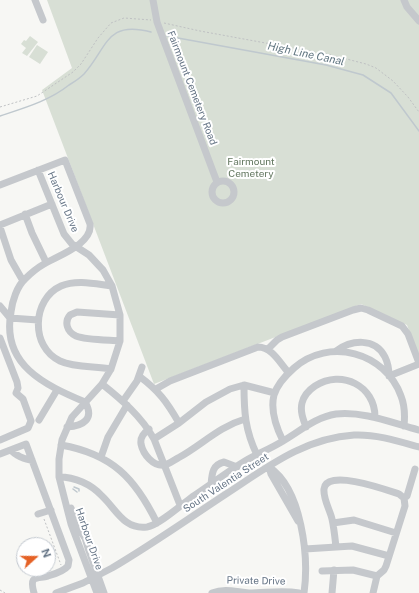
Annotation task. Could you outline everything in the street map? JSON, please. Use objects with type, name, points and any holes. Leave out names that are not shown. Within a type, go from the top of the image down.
[{"type":"street","points":[[35,0],[43,20]]},
{"type":"street","name":"Fairmount Cemetery Road","points":[[153,0],[157,22],[218,182]]},
{"type":"street","points":[[404,0],[407,7],[419,20]]},
{"type":"street","points":[[0,185],[65,160],[90,227],[89,231],[77,247],[46,262],[33,271],[23,281],[13,301],[10,318],[12,342],[19,359],[33,375],[57,390],[85,402],[89,412],[86,420],[77,426],[67,427]]},
{"type":"street","name":"Harbour Drive","points":[[38,170],[64,234],[103,270],[112,286],[120,315],[120,341],[111,369],[102,384],[73,415],[61,445],[59,459],[59,477],[63,492],[95,577],[104,593]]},
{"type":"street","points":[[23,281],[11,260],[0,226],[25,214],[52,204]]},
{"type":"street","points":[[25,214],[32,234],[46,262]]},
{"type":"street","points":[[111,369],[72,364],[55,358],[42,342],[38,320],[40,309],[45,299],[51,292],[62,285],[84,282],[112,286]]},
{"type":"street","points":[[0,306],[10,318],[38,320]]},
{"type":"street","points":[[268,349],[282,337],[361,308],[402,326],[408,334],[419,363],[390,376]]},
{"type":"street","points":[[120,315],[77,312],[70,315],[66,322],[68,330],[75,335],[120,341]]},
{"type":"street","points":[[0,338],[17,382],[18,388],[16,393],[24,401],[31,421],[28,428],[0,440]]},
{"type":"street","points":[[336,352],[344,345],[354,342],[372,344],[380,350],[386,358],[390,376],[403,401],[404,426]]},
{"type":"street","points":[[156,389],[170,381],[253,348],[263,347],[268,349],[288,372]]},
{"type":"street","points":[[283,441],[276,427],[273,414],[275,393],[288,372],[297,365],[320,354],[349,352],[367,358],[390,376]]},
{"type":"street","points":[[101,457],[108,437],[139,376],[142,367]]},
{"type":"street","points":[[139,376],[156,389],[163,397],[179,423]]},
{"type":"street","points":[[306,427],[301,408],[305,396],[318,384],[335,379],[350,381],[365,391],[374,404],[376,417]]},
{"type":"street","points":[[102,384],[125,403],[149,429],[165,465],[180,505]]},
{"type":"street","points":[[154,439],[179,423],[204,403],[230,389],[244,386],[275,393]]},
{"type":"street","points":[[244,386],[245,419],[250,439],[257,455]]},
{"type":"street","points":[[39,420],[57,390]]},
{"type":"street","points":[[59,477],[75,479],[94,488],[129,524],[145,527],[157,523],[180,505],[237,467],[318,419],[337,414],[362,415],[376,417],[419,430]]},
{"type":"street","points":[[149,429],[144,433],[141,441],[144,452],[155,463],[165,465],[189,452],[223,427],[245,419]]},
{"type":"street","name":"South Valentia Street","points":[[56,593],[95,577],[118,564],[269,466],[307,445],[345,436],[362,435],[376,436],[419,447]]},
{"type":"street","points":[[0,454],[26,444],[68,558],[68,567],[35,579],[32,583],[34,593]]},
{"type":"street","points":[[61,445],[86,451],[101,457],[118,469],[134,484],[145,499],[157,523]]},
{"type":"street","points":[[11,450],[14,454],[28,460],[32,460]]},
{"type":"street","points":[[211,485],[213,470],[216,466],[224,462],[237,467]]},
{"type":"street","points":[[269,466],[271,474],[288,497],[300,525],[305,549],[306,575],[304,593]]},
{"type":"street","points":[[373,593],[377,576],[384,570],[389,556],[405,506],[404,498],[415,469]]},
{"type":"street","points":[[336,547],[333,523],[324,492],[325,486],[330,481],[365,483],[398,494],[404,498]]},
{"type":"street","points":[[40,514],[50,510]]},
{"type":"street","points":[[333,523],[354,520],[396,533]]},
{"type":"street","points":[[305,549],[336,547],[360,548],[389,556]]},
{"type":"street","points":[[332,593],[334,570]]},
{"type":"street","points":[[322,571],[353,570],[377,576]]},
{"type":"street","name":"Harbour Drive","points":[[95,577],[97,593]]},
{"type":"street","name":"Private Drive","points":[[212,593],[222,590],[249,593],[282,591],[300,593]]},
{"type":"path","points":[[0,107],[37,96],[76,69],[81,64],[102,32],[114,22],[121,19],[130,18],[331,55],[366,64],[376,68],[393,81],[408,97],[419,112]]},
{"type":"path","points":[[40,514],[61,564],[60,568]]},
{"type":"path","points":[[0,590],[5,593]]},
{"type":"green space","name":"Fairmount Cemetery","points":[[47,0],[419,0],[419,357],[407,325],[361,304],[154,384],[42,90],[72,68]]},
{"type":"green space","points":[[30,36],[38,42],[27,56],[22,53],[26,48],[21,44]]},
{"type":"green space","points":[[37,45],[48,52],[40,64],[29,57]]},
{"type":"waterway","name":"High Line Canal","points":[[0,116],[45,100],[77,80],[84,74],[110,38],[116,33],[136,29],[151,32]]},
{"type":"waterway","name":"High Line Canal","points":[[167,36],[326,65],[363,75],[391,93],[419,131]]},
{"type":"waterway","points":[[74,487],[79,489],[79,491]]},
{"type":"waterway","points":[[73,489],[77,492]]}]
